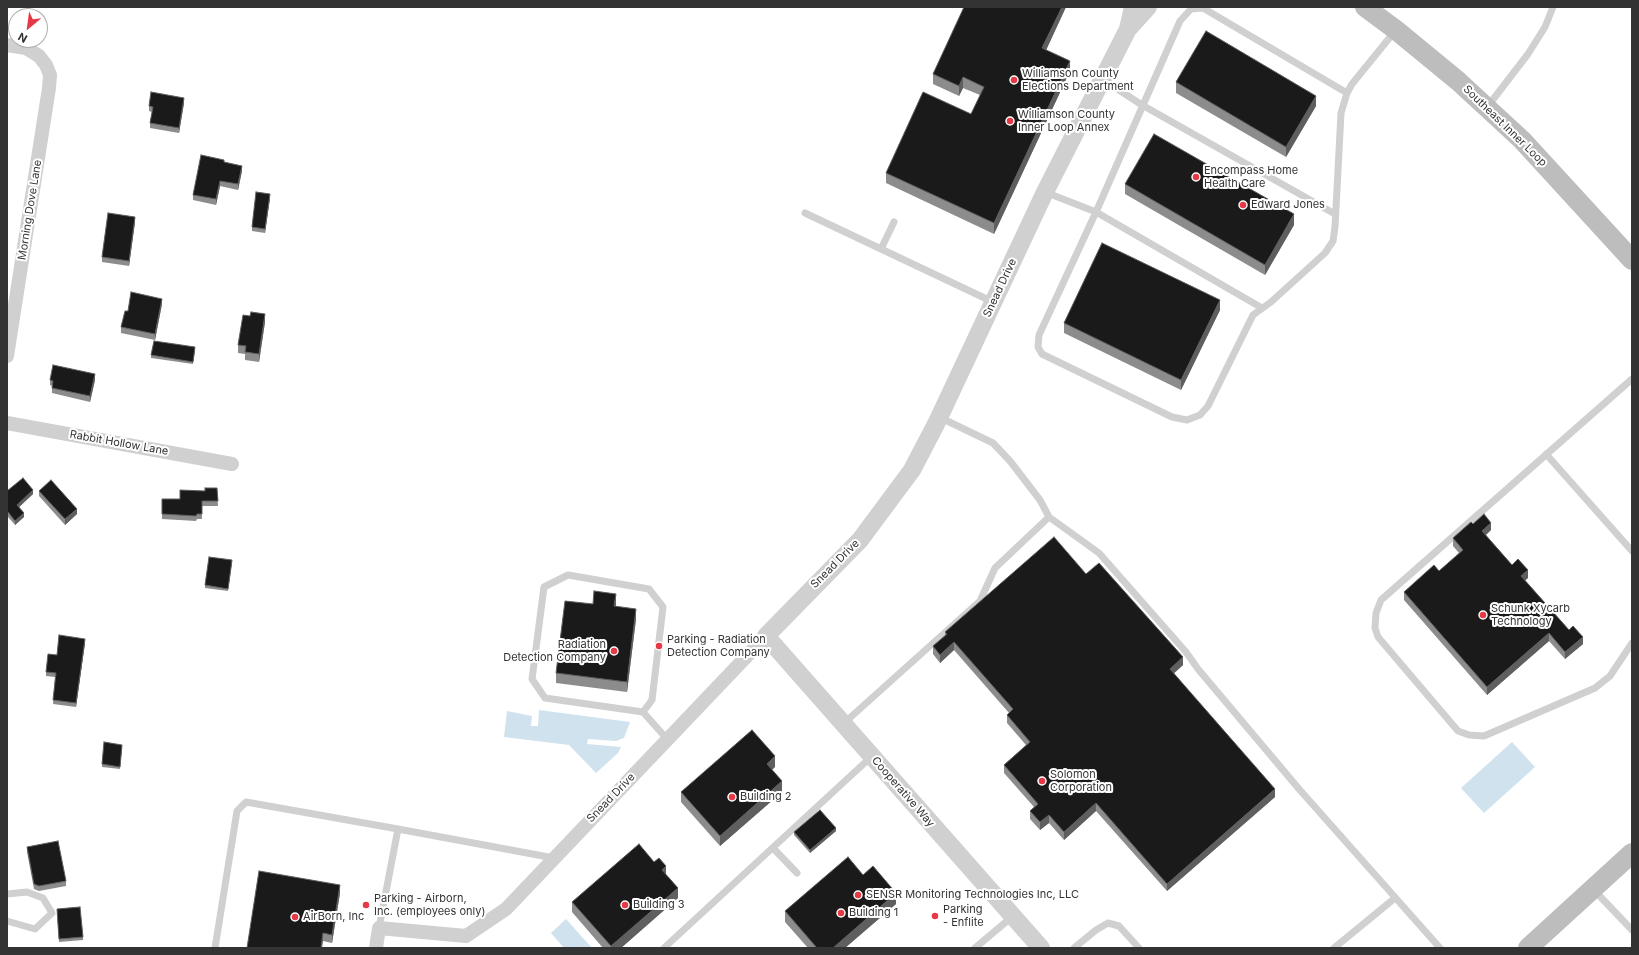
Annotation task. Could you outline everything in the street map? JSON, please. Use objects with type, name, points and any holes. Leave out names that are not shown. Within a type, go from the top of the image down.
[{"type":"main road","name":"Southeast Inner Loop","points":[[1365,7],[1396,30],[1458,81],[1522,140],[1632,260]]},
{"type":"main road","points":[[1528,948],[1632,853]]},
{"type":"street","name":"Snead Drive","points":[[1128,30],[1133,7]]},
{"type":"street","name":"Snead Drive","points":[[380,928],[466,936],[506,909],[766,636],[860,540],[912,470],[939,417],[1045,192],[1102,78],[1128,30],[1148,7]]},
{"type":"street","name":"Morning Dove Lane","points":[[7,45],[31,50],[40,56],[46,64],[50,75],[50,86],[7,356]]},
{"type":"street","name":"Rabbit Hollow Lane","points":[[7,423],[232,464]]},
{"type":"street","name":"Cooperative Way","points":[[766,636],[1041,948]]},
{"type":"street","points":[[376,948],[380,928]]},
{"type":"lane","points":[[1486,107],[1528,54],[1545,27],[1553,7]]},
{"type":"lane","points":[[1348,93],[1203,8],[1191,9],[1180,21],[1096,212],[1039,335],[1038,347],[1042,354],[1172,417],[1187,420],[1200,415],[1208,406],[1253,315],[1271,302],[1325,253],[1333,241],[1341,113],[1352,84],[1396,30]]},
{"type":"lane","points":[[1102,78],[1142,105],[1335,214]]},
{"type":"lane","points":[[1045,192],[1096,212],[1262,308]]},
{"type":"lane","points":[[805,213],[993,302]]},
{"type":"lane","points":[[881,249],[894,222]]},
{"type":"lane","points":[[1632,379],[1381,600],[1376,613],[1375,628],[1378,637],[1458,731],[1470,735],[1484,736],[1595,688],[1610,676],[1632,643]]},
{"type":"lane","points":[[939,417],[993,443],[1010,461],[1040,500],[1049,517],[1099,552],[1186,652],[1198,669],[1299,789],[1440,948]]},
{"type":"lane","points":[[1546,454],[1632,551]]},
{"type":"lane","points":[[843,724],[980,601],[995,568],[1049,517]]},
{"type":"lane","points":[[643,712],[652,700],[663,607],[649,589],[568,575],[544,587],[532,679],[545,698],[643,712],[668,739]]},
{"type":"lane","points":[[664,948],[872,756]]},
{"type":"lane","points":[[215,948],[237,811],[246,802],[554,858]]},
{"type":"lane","points":[[380,928],[398,829]]},
{"type":"lane","points":[[773,848],[797,873]]},
{"type":"lane","points":[[1592,888],[1632,930]]},
{"type":"lane","points":[[7,894],[27,892],[43,898],[52,913],[36,929],[7,922]]},
{"type":"lane","points":[[1334,948],[1395,898]]},
{"type":"lane","points":[[975,948],[1013,916]]},
{"type":"lane","points":[[1074,948],[1096,930],[1108,923],[1119,926],[1140,948]]},
{"type":"water","points":[[539,710],[630,722],[624,738],[616,741],[588,739],[587,744],[621,747],[618,753],[596,773],[569,745],[504,737],[507,711],[532,716],[531,726],[538,726]]},
{"type":"water","points":[[1512,742],[1535,767],[1484,813],[1461,788]]},
{"type":"water","points":[[566,919],[592,948],[564,948],[551,933]]},
{"type":"building","name":"Williamson County Inner Loop Annex","points":[[964,7],[1062,7],[1042,48],[1070,61],[994,223],[886,173],[923,92],[971,114],[984,87],[963,77],[959,86],[933,74]]},
{"type":"building","points":[[1206,31],[1316,96],[1286,147],[1176,82]]},
{"type":"building","points":[[151,92],[184,98],[179,128],[150,123],[153,107],[149,106]]},
{"type":"building","points":[[1154,134],[1294,214],[1265,265],[1125,184]]},
{"type":"building","points":[[201,155],[242,166],[238,184],[220,181],[216,199],[193,195]]},
{"type":"building","points":[[256,192],[270,194],[265,229],[252,227]]},
{"type":"building","points":[[108,213],[135,217],[129,261],[102,257]]},
{"type":"building","points":[[1102,243],[1220,300],[1181,380],[1064,323]]},
{"type":"building","points":[[131,292],[162,299],[155,334],[121,327],[125,311],[128,311]]},
{"type":"building","points":[[251,312],[265,314],[259,354],[245,352],[246,346],[238,345],[243,315],[250,316]]},
{"type":"building","points":[[154,341],[195,347],[193,362],[151,355]]},
{"type":"building","points":[[53,365],[95,374],[90,396],[52,388],[53,381],[50,380]]},
{"type":"building","points":[[23,478],[33,490],[17,505],[24,513],[15,521],[8,512],[7,513],[7,491]]},
{"type":"building","points":[[51,480],[77,509],[65,519],[39,491]]},
{"type":"building","points":[[205,488],[217,488],[218,501],[202,501],[202,514],[197,514],[196,516],[162,514],[162,499],[180,499],[180,490],[205,491]]},
{"type":"building","name":"Schunk Xycarb Technology","points":[[1484,514],[1491,523],[1482,531],[1512,565],[1518,559],[1528,570],[1521,576],[1569,630],[1573,626],[1583,637],[1565,652],[1549,633],[1487,687],[1404,592],[1434,565],[1439,571],[1463,550],[1453,538],[1471,522],[1473,524]]},
{"type":"building","points":[[1054,537],[1086,574],[1099,563],[1183,657],[1170,669],[1275,789],[1167,884],[1096,803],[1064,832],[1049,815],[1040,822],[1030,811],[1038,804],[1004,765],[1030,742],[1007,715],[1013,709],[954,642],[940,655],[933,646],[947,634],[945,632]]},
{"type":"building","points":[[209,557],[232,560],[228,589],[205,585]]},
{"type":"building","points":[[594,591],[616,594],[614,606],[636,609],[627,682],[556,673],[565,601],[593,604]]},
{"type":"building","points":[[59,635],[85,639],[76,703],[53,700],[56,673],[46,672],[48,654],[57,655]]},
{"type":"building","name":"Building 2","points":[[752,730],[775,756],[767,764],[782,781],[720,836],[681,792]]},
{"type":"building","points":[[104,742],[122,745],[120,767],[102,764]]},
{"type":"building","points":[[820,810],[836,828],[810,850],[794,832]]},
{"type":"building","points":[[58,841],[66,881],[39,886],[34,884],[27,847]]},
{"type":"building","name":"Building 3","points":[[639,844],[654,862],[659,858],[666,866],[662,870],[678,888],[611,946],[572,902]]},
{"type":"building","name":"Building 1","points":[[848,857],[863,875],[873,866],[896,893],[833,948],[817,948],[785,911]]},
{"type":"building","name":"AirBorn, Inc","points":[[259,871],[340,885],[332,935],[323,933],[321,948],[247,948]]},
{"type":"building","points":[[80,907],[83,937],[59,939],[57,909]]},
{"type":"place","name":"Williamson County Elections Department","points":[[1014,80]]},
{"type":"place","name":"Williamson County Inner Loop Annex","points":[[1010,121]]},
{"type":"place","name":"Encompass Home Health Care","points":[[1196,177]]},
{"type":"place","name":"Edward Jones","points":[[1243,205]]},
{"type":"place","name":"Schunk Xycarb Technology","points":[[1483,615]]},
{"type":"place","name":"Parking - Radiation Detection Company","points":[[659,646]]},
{"type":"place","name":"Radiation Detection Company","points":[[614,651]]},
{"type":"place","name":"Solomon Corporation","points":[[1042,781]]},
{"type":"place","name":"Building 2","points":[[732,797]]},
{"type":"place","name":"SENSR Monitoring Technologies Inc, LLC","points":[[858,895]]},
{"type":"place","name":"Parking - Airborn, Inc. (employees only)","points":[[366,905]]},
{"type":"place","name":"Building 3","points":[[625,905]]},
{"type":"place","name":"Building 1","points":[[841,913]]},
{"type":"place","name":"Parking - Enflite","points":[[935,916]]},
{"type":"place","name":"AirBorn, Inc","points":[[295,917]]}]
